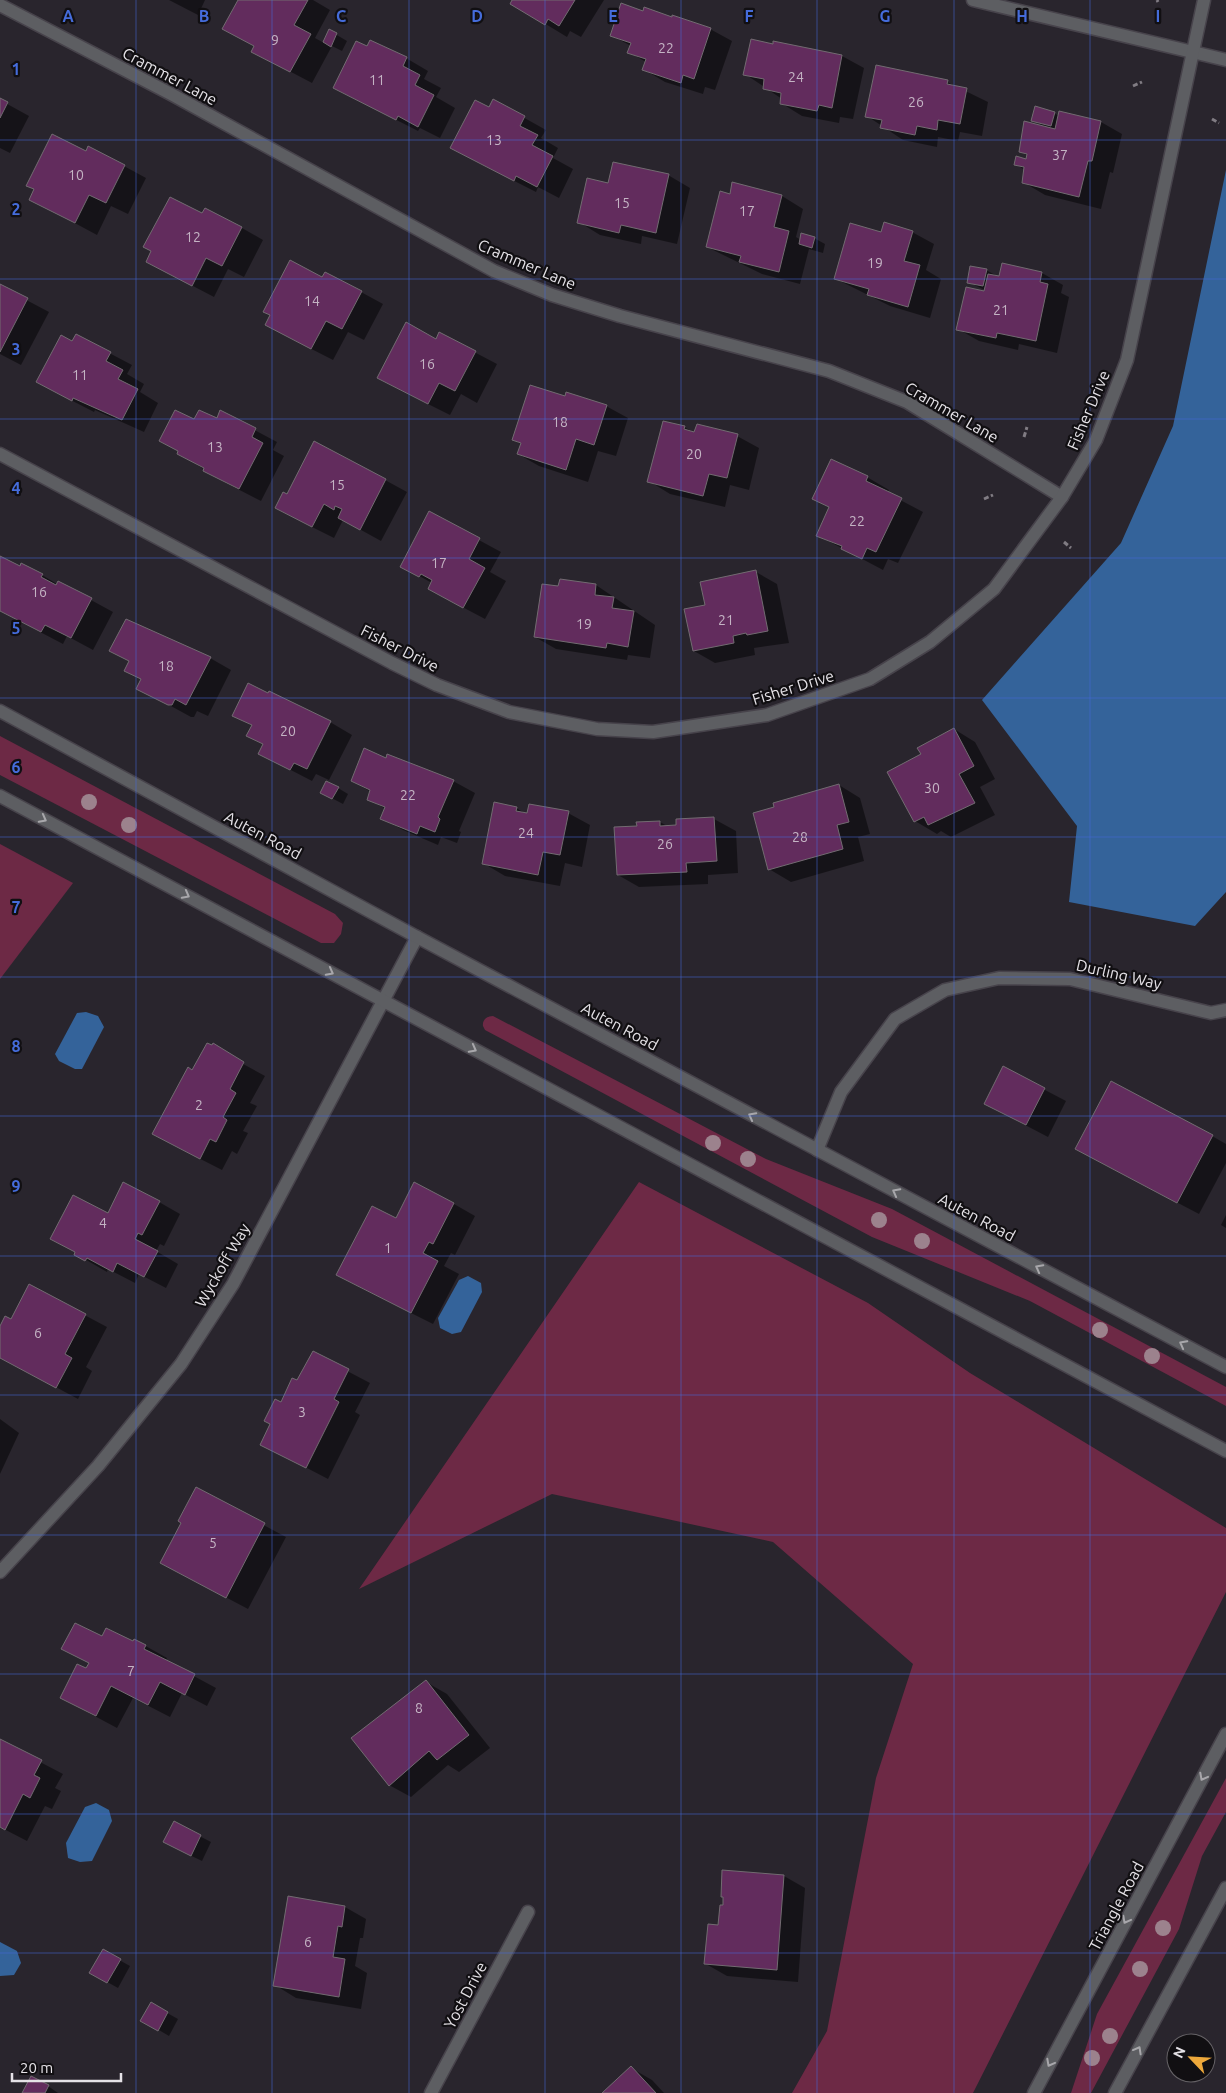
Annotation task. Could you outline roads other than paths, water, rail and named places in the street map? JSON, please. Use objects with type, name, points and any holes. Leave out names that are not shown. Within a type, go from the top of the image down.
[{"type":"street","points":[[973,0],[1226,60]]},
{"type":"street","name":"Fisher Drive","points":[[0,454],[392,663],[437,685],[508,712],[597,729],[652,732],[767,715],[870,680],[930,642],[994,589],[1062,497],[1096,440],[1127,360],[1204,0]]},
{"type":"street","name":"Crammer Lane","points":[[0,5],[172,94],[494,271],[552,295],[620,316],[829,371],[899,399],[1062,497]]},
{"type":"street","name":"Auten Road","points":[[0,711],[417,937],[1226,1367]]},
{"type":"street","points":[[0,796],[1226,1450]]},
{"type":"street","name":"Wyckoff Way","points":[[0,1572],[98,1466],[181,1364],[232,1284],[417,937]]},
{"type":"street","name":"Durling Way","points":[[817,1150],[841,1092],[895,1019],[945,990],[999,978],[1070,979],[1211,1013],[1226,1010]]},
{"type":"street","name":"Triangle Road","points":[[1034,2093],[1226,1734]]},
{"type":"street","points":[[1115,2093],[1226,1888]]},
{"type":"street","name":"Yost Drive","points":[[430,2093],[528,1912]]},
{"type":"water","points":[[1226,170],[1226,892],[1195,926],[1069,902],[1077,826],[982,700],[1121,543],[1173,426]]},
{"type":"water","points":[[86,1012],[98,1016],[104,1027],[82,1069],[75,1069],[59,1061],[55,1054],[77,1013]]},
{"type":"water","points":[[468,1276],[481,1283],[482,1292],[461,1332],[452,1334],[440,1328],[438,1318],[459,1280]]},
{"type":"water","points":[[96,1803],[109,1810],[112,1821],[92,1861],[80,1862],[68,1858],[66,1843],[85,1807]]},
{"type":"water","points":[[0,1942],[17,1951],[21,1963],[14,1975],[0,1976]]}]
